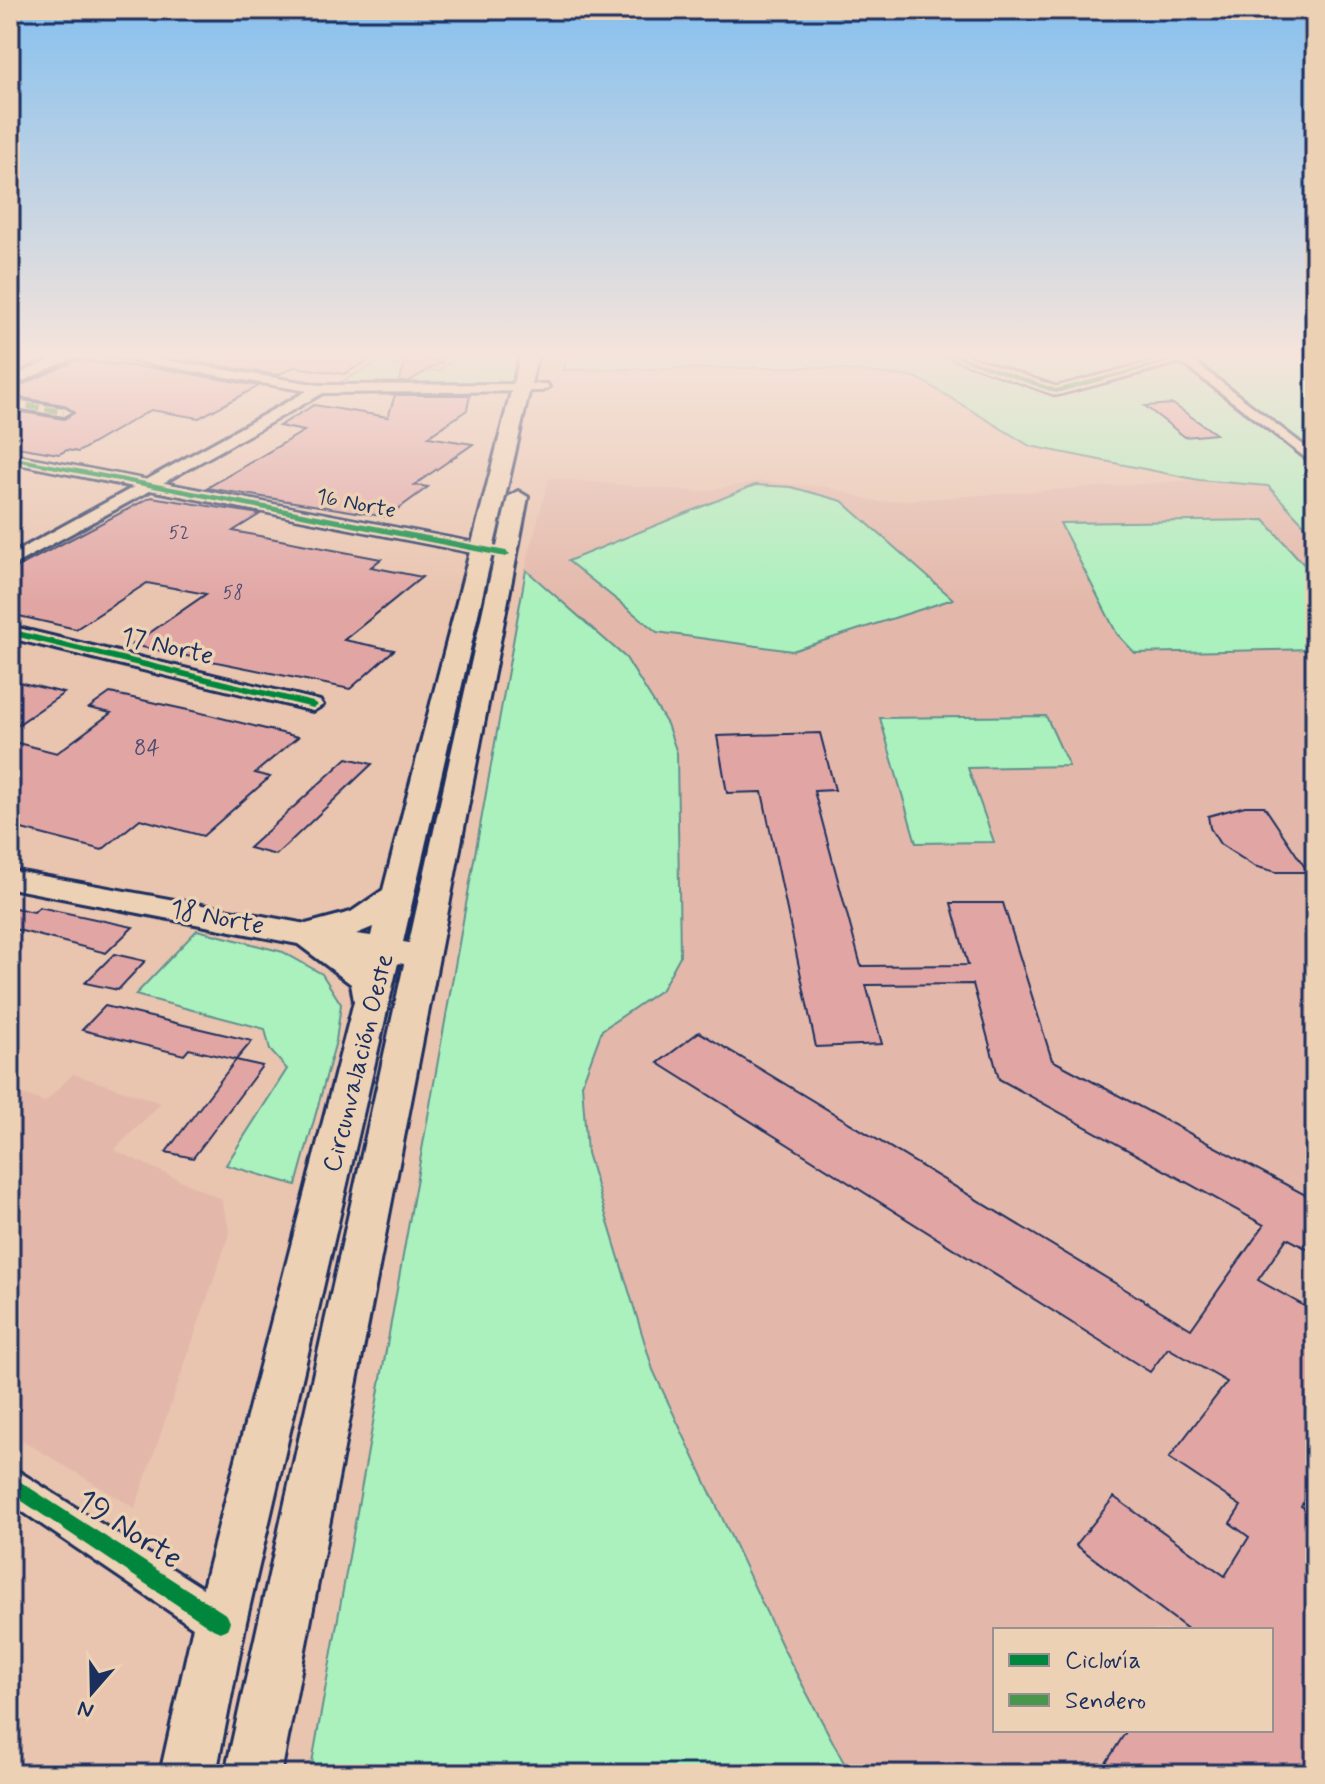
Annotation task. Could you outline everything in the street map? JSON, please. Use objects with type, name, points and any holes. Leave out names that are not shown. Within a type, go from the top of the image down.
[{"type":"main road","name":"Circunvalación Oeste","points":[[253,1774],[405,954],[520,436]]},
{"type":"main road","name":"Circunvalación Oeste","points":[[188,1774],[220,1622],[373,1007],[405,954],[401,891],[495,552]]},
{"type":"main road","name":"18 Norte","points":[[10,879],[405,954]]},
{"type":"main road","points":[[301,934],[342,930],[378,913],[401,891]]},
{"type":"main road","points":[[301,934],[337,955],[367,980],[373,1007]]},
{"type":"street","points":[[10,562],[236,436]]},
{"type":"street","points":[[1282,436],[1315,461]]},
{"type":"street","name":"16 Norte","points":[[10,458],[495,552]]},
{"type":"street","name":"17 Norte","points":[[10,632],[313,705]]},
{"type":"street","name":"19 Norte","points":[[10,1483],[220,1622]]},
{"type":"shaded area","points":[[549,478],[700,492],[759,481],[826,487],[879,502],[1199,480],[1268,486],[1315,536],[1315,1774],[310,1774],[528,557]]},
{"type":"shaded area","points":[[73,1074],[161,1103],[114,1150],[221,1199],[230,1232],[135,1508],[10,1433],[10,1097],[16,1092],[45,1102]]},
{"type":"green space","points":[[1014,436],[1315,436],[1315,536],[1268,486],[1199,480],[1030,446]]},
{"type":"green space","points":[[755,485],[791,487],[842,501],[953,599],[792,651],[657,632],[568,561]]},
{"type":"green space","points":[[1264,520],[1315,577],[1315,649],[1135,653],[1117,634],[1060,523]]},
{"type":"green space","points":[[526,570],[626,658],[667,724],[677,753],[680,956],[662,989],[602,1030],[582,1084],[587,1153],[653,1370],[784,1650],[850,1774],[310,1774]]},
{"type":"green space","points":[[1046,716],[1069,766],[968,768],[994,842],[916,843],[880,718]]},
{"type":"green space","points":[[197,930],[283,952],[322,974],[341,1004],[336,1041],[296,1185],[226,1165],[287,1069],[270,1050],[265,1029],[135,995]]},
{"type":"building","points":[[10,436],[105,436],[78,452],[67,450],[59,454],[10,446]]},
{"type":"building","points":[[295,436],[429,436],[473,444],[414,485],[428,487],[387,517],[207,488]]},
{"type":"building","points":[[151,497],[260,514],[233,531],[381,559],[371,567],[422,577],[344,640],[394,650],[350,689],[132,645],[206,594],[147,583],[76,629],[10,614],[10,571]]},
{"type":"building","points":[[10,680],[64,693],[10,730]]},
{"type":"building","points":[[110,693],[298,737],[255,773],[270,777],[203,836],[140,819],[102,850],[10,826],[10,741],[57,753],[111,713],[89,708]]},
{"type":"building","points":[[820,733],[835,790],[814,791],[861,966],[968,965],[951,903],[1003,903],[1052,1060],[1315,1200],[1315,1253],[1287,1238],[1258,1280],[1315,1312],[1315,1485],[1301,1506],[1315,1515],[1315,1774],[1099,1774],[1126,1732],[1273,1732],[1273,1628],[1186,1628],[1076,1545],[1114,1497],[1225,1576],[1249,1537],[1230,1523],[1241,1506],[1169,1458],[1227,1382],[1168,1348],[1150,1372],[658,1063],[699,1032],[1191,1329],[1264,1225],[999,1079],[973,984],[866,985],[882,1044],[816,1047],[762,792],[727,793],[717,736]]},
{"type":"building","points":[[347,758],[372,764],[276,855],[249,848]]},
{"type":"building","points":[[1245,806],[1264,806],[1308,872],[1276,872],[1254,866],[1220,844],[1210,828],[1208,816]]},
{"type":"building","points":[[10,907],[34,912],[39,907],[133,927],[106,953],[10,928]]},
{"type":"building","points":[[114,954],[145,961],[118,990],[85,983]]},
{"type":"building","points":[[105,1006],[252,1041],[236,1060],[189,1049],[184,1055],[82,1030]]},
{"type":"building","points":[[236,1060],[262,1066],[193,1158],[166,1152]]},
{"type":"cycle path","points":[[10,458],[506,554]]},
{"type":"cycle path","points":[[10,632],[313,705]]},
{"type":"cycle path","points":[[10,1483],[220,1622]]}]
